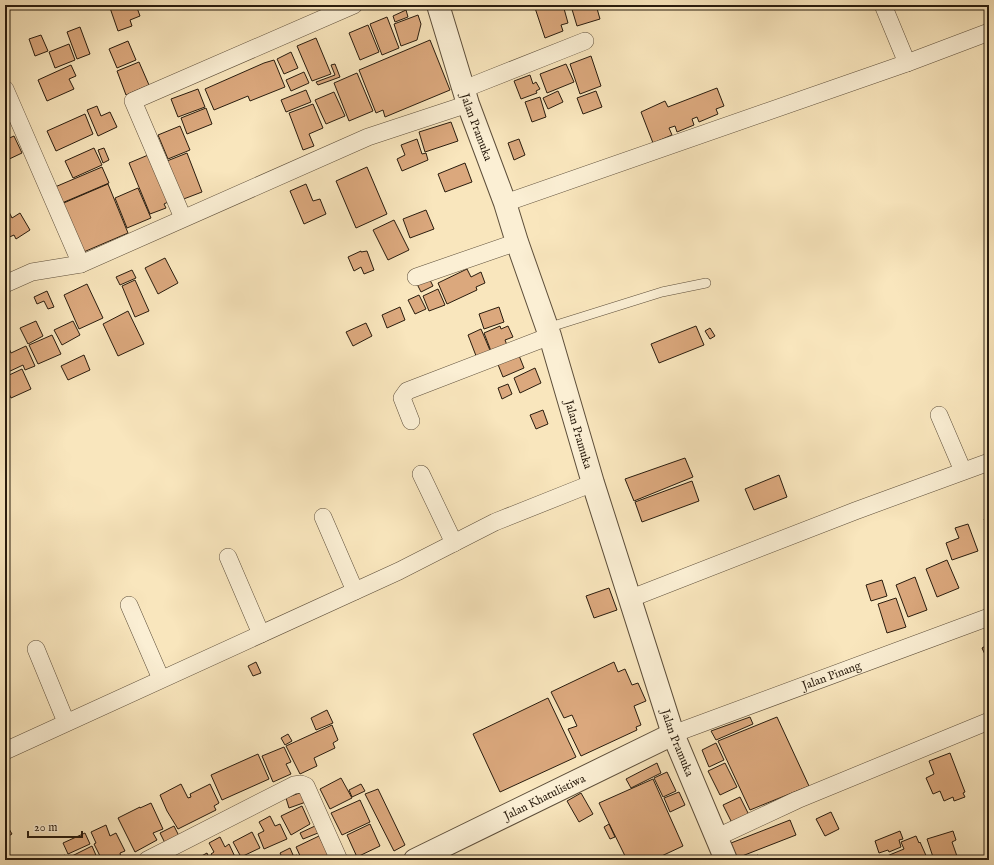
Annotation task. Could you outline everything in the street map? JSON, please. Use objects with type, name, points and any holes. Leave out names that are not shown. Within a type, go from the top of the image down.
[{"type":"street","points":[[183,218],[133,100],[354,5]]},
{"type":"street","name":"Jalan Pramuka","points":[[438,5],[466,96],[505,202],[516,242],[548,332],[593,483],[673,734],[726,860]]},
{"type":"street","points":[[884,5],[907,62]]},
{"type":"street","points":[[505,202],[989,32]]},
{"type":"street","points":[[5,284],[32,272],[81,264],[368,137],[466,96],[585,41]]},
{"type":"street","points":[[5,89],[81,264]]},
{"type":"street","points":[[416,277],[516,242]]},
{"type":"street","points":[[411,421],[402,398],[407,391],[548,332]]},
{"type":"street","points":[[939,415],[963,471]]},
{"type":"street","points":[[629,598],[855,511],[989,462]]},
{"type":"street","points":[[421,474],[454,543]]},
{"type":"street","points":[[5,752],[66,722],[399,571],[495,522],[593,483]]},
{"type":"street","points":[[323,517],[355,591]]},
{"type":"street","points":[[228,558],[261,634]]},
{"type":"street","points":[[129,605],[161,679]]},
{"type":"street","name":"Jalan Pinang","points":[[673,734],[989,617]]},
{"type":"street","points":[[36,649],[66,722]]},
{"type":"street","points":[[715,834],[724,834],[797,800],[989,721]]},
{"type":"street","name":"Jalan Khatulistiwa","points":[[415,860],[673,734]]},
{"type":"street","points":[[147,860],[294,785],[301,784],[306,786],[340,860]]},
{"type":"lane","points":[[548,332],[662,292],[706,283]]},
{"type":"building","points":[[109,5],[136,5],[140,16],[130,20],[132,26],[118,31]]},
{"type":"building","points":[[534,5],[563,5],[568,23],[561,25],[563,31],[545,38]]},
{"type":"building","points":[[596,5],[600,19],[577,26],[571,6]]},
{"type":"building","points":[[406,10],[408,17],[395,22],[393,16]]},
{"type":"building","points":[[418,15],[421,24],[417,40],[401,46],[394,24]]},
{"type":"building","points":[[387,17],[399,48],[382,55],[370,24]]},
{"type":"building","points":[[368,25],[379,52],[360,60],[349,33]]},
{"type":"building","points":[[80,27],[90,54],[77,59],[67,32]]},
{"type":"building","points":[[41,35],[48,51],[35,56],[29,39]]},
{"type":"building","points":[[316,38],[331,74],[312,81],[297,46]]},
{"type":"building","points":[[430,40],[450,90],[385,117],[383,110],[376,113],[359,70]]},
{"type":"building","points":[[128,41],[136,60],[117,68],[109,49]]},
{"type":"building","points":[[69,44],[75,60],[55,68],[49,52]]},
{"type":"building","points":[[291,52],[298,68],[284,74],[277,59]]},
{"type":"building","points":[[591,56],[601,86],[580,94],[570,64]]},
{"type":"building","points":[[274,60],[285,87],[250,101],[248,96],[214,110],[205,89]]},
{"type":"building","points":[[139,62],[149,85],[126,95],[117,71]]},
{"type":"building","points":[[335,64],[340,77],[318,85],[316,82],[335,75],[331,65]]},
{"type":"building","points":[[566,64],[574,82],[547,93],[540,74]]},
{"type":"building","points":[[71,65],[76,76],[69,79],[74,89],[47,101],[38,80]]},
{"type":"building","points":[[304,72],[309,83],[291,91],[286,80]]},
{"type":"building","points":[[357,73],[373,111],[349,121],[334,83]]},
{"type":"building","points":[[530,75],[533,84],[536,82],[540,89],[536,91],[537,93],[521,99],[514,81]]},
{"type":"building","points":[[717,88],[724,106],[716,109],[718,114],[699,122],[697,117],[692,119],[694,125],[677,132],[675,126],[669,128],[672,135],[653,143],[641,112],[665,101],[668,107]]},
{"type":"building","points":[[198,89],[205,107],[178,117],[171,99]]},
{"type":"building","points":[[306,90],[311,102],[286,112],[281,100]]},
{"type":"building","points":[[558,91],[563,102],[548,109],[543,98]]},
{"type":"building","points":[[596,91],[602,107],[583,114],[577,98]]},
{"type":"building","points":[[334,92],[345,116],[326,124],[315,100]]},
{"type":"building","points":[[540,97],[546,117],[532,122],[525,102]]},
{"type":"building","points":[[313,104],[323,128],[309,134],[314,146],[303,150],[289,113]]},
{"type":"building","points":[[97,106],[101,116],[110,112],[117,127],[98,136],[87,110]]},
{"type":"building","points":[[206,108],[212,124],[187,134],[181,118]]},
{"type":"building","points":[[85,114],[93,134],[56,151],[47,131]]},
{"type":"building","points":[[451,122],[458,141],[425,152],[419,132]]},
{"type":"building","points":[[180,126],[190,150],[168,159],[158,135]]},
{"type":"building","points":[[14,136],[22,153],[5,161],[5,140]]},
{"type":"building","points":[[417,139],[422,154],[426,153],[428,160],[402,171],[397,159],[405,155],[401,145]]},
{"type":"building","points":[[519,139],[525,155],[514,160],[508,143]]},
{"type":"building","points":[[94,148],[102,165],[73,178],[65,161]]},
{"type":"building","points":[[104,148],[109,160],[103,163],[98,150]]},
{"type":"building","points":[[153,153],[172,200],[164,204],[166,208],[150,214],[129,163]]},
{"type":"building","points":[[187,153],[202,192],[181,200],[167,161]]},
{"type":"building","points":[[465,163],[472,182],[445,192],[438,174]]},
{"type":"building","points":[[102,167],[109,183],[62,203],[55,187]]},
{"type":"building","points":[[367,167],[387,214],[356,228],[336,181]]},
{"type":"building","points":[[108,184],[128,233],[79,254],[59,205]]},
{"type":"building","points":[[306,184],[313,201],[320,199],[326,214],[304,224],[290,191]]},
{"type":"building","points":[[138,188],[151,218],[127,228],[115,198]]},
{"type":"building","points":[[5,204],[12,218],[20,213],[30,230],[16,239],[14,235],[5,239]]},
{"type":"building","points":[[426,210],[434,229],[410,238],[403,219]]},
{"type":"building","points":[[394,220],[409,250],[388,260],[373,230]]},
{"type":"building","points":[[361,251],[367,251],[374,270],[364,274],[361,267],[354,271],[348,257]]},
{"type":"building","points":[[165,258],[178,283],[158,294],[145,268]]},
{"type":"building","points":[[467,269],[471,277],[481,272],[485,283],[476,287],[477,290],[447,304],[438,283]]},
{"type":"building","points":[[132,270],[136,278],[120,285],[116,277]]},
{"type":"building","points":[[429,278],[433,286],[421,292],[417,284]]},
{"type":"building","points":[[135,280],[149,311],[135,317],[122,286]]},
{"type":"building","points":[[87,284],[103,318],[79,329],[64,295]]},
{"type":"building","points":[[438,289],[445,305],[429,311],[423,296]]},
{"type":"building","points":[[47,291],[54,307],[48,309],[44,301],[37,304],[34,297]]},
{"type":"building","points":[[419,295],[426,309],[415,314],[408,300]]},
{"type":"building","points":[[400,307],[405,320],[387,328],[382,315]]},
{"type":"building","points":[[499,307],[504,322],[484,329],[479,314]]},
{"type":"building","points":[[128,311],[144,344],[118,356],[103,324]]},
{"type":"building","points":[[36,321],[43,336],[28,344],[20,328]]},
{"type":"building","points":[[73,321],[80,335],[62,345],[54,330]]},
{"type":"building","points":[[366,323],[372,336],[353,346],[346,332]]},
{"type":"building","points":[[500,326],[501,329],[508,326],[513,337],[505,340],[507,345],[491,351],[484,333]]},
{"type":"building","points":[[696,326],[704,345],[659,363],[651,344]]},
{"type":"building","points":[[710,328],[715,336],[710,339],[705,331]]},
{"type":"building","points":[[481,329],[492,355],[478,361],[468,335]]},
{"type":"building","points":[[52,335],[61,354],[38,364],[29,345]]},
{"type":"building","points":[[5,339],[11,353],[26,346],[35,366],[25,370],[23,365],[6,373]]},
{"type":"building","points":[[518,353],[524,368],[503,377],[497,362]]},
{"type":"building","points":[[84,355],[90,370],[68,380],[61,366]]},
{"type":"building","points":[[535,368],[541,383],[520,393],[514,378]]},
{"type":"building","points":[[22,369],[31,389],[11,398],[5,385],[5,377]]},
{"type":"building","points":[[508,384],[512,394],[502,399],[498,388]]},
{"type":"building","points":[[543,410],[548,424],[536,429],[530,415]]},
{"type":"building","points":[[685,458],[693,477],[634,501],[625,479]]},
{"type":"building","points":[[779,475],[787,497],[754,510],[745,489]]},
{"type":"building","points":[[692,481],[699,501],[642,522],[635,502]]},
{"type":"building","points":[[989,517],[989,529],[984,519]]},
{"type":"building","points":[[968,524],[978,551],[952,560],[946,543],[959,538],[955,528]]},
{"type":"building","points":[[947,560],[959,588],[937,597],[926,569]]},
{"type":"building","points":[[915,577],[927,610],[908,617],[896,585]]},
{"type":"building","points":[[882,580],[887,596],[871,601],[866,585]]},
{"type":"building","points":[[609,588],[617,610],[594,618],[586,596]]},
{"type":"building","points":[[896,598],[906,627],[887,633],[878,604]]},
{"type":"building","points":[[989,644],[989,663],[982,648]]},
{"type":"building","points":[[256,662],[261,673],[253,676],[248,666]]},
{"type":"building","points":[[614,662],[618,672],[625,669],[632,685],[638,683],[646,701],[634,706],[641,725],[636,727],[637,730],[581,756],[568,729],[577,726],[572,715],[564,718],[551,692]]},
{"type":"building","points":[[548,698],[576,757],[500,792],[473,734]]},
{"type":"building","points":[[327,710],[333,723],[316,730],[311,718]]},
{"type":"building","points":[[750,717],[753,724],[716,740],[711,731]]},
{"type":"building","points":[[777,717],[809,786],[750,810],[718,741]]},
{"type":"building","points":[[332,725],[338,740],[333,743],[335,748],[314,758],[317,766],[300,774],[286,746]]},
{"type":"building","points":[[288,734],[292,741],[285,745],[281,738]]},
{"type":"building","points":[[716,743],[724,760],[709,767],[702,750]]},
{"type":"building","points":[[284,747],[291,762],[286,764],[291,774],[273,782],[262,756]]},
{"type":"building","points":[[950,753],[965,792],[963,793],[965,797],[954,801],[953,797],[944,801],[940,791],[933,794],[926,778],[934,774],[929,761]]},
{"type":"building","points":[[258,754],[269,779],[222,800],[211,775]]},
{"type":"building","points":[[657,763],[661,773],[631,788],[626,779]]},
{"type":"building","points":[[725,763],[737,787],[720,795],[708,771]]},
{"type":"building","points":[[667,772],[676,791],[663,797],[654,778]]},
{"type":"building","points":[[341,778],[352,798],[330,809],[320,789]]},
{"type":"building","points":[[653,779],[683,846],[653,860],[627,860],[599,803]]},
{"type":"building","points":[[181,784],[188,798],[191,797],[190,794],[210,784],[219,803],[214,806],[216,810],[178,829],[167,811],[160,795]]},
{"type":"building","points":[[361,784],[365,791],[352,797],[349,790]]},
{"type":"building","points":[[378,789],[405,845],[394,851],[365,794]]},
{"type":"building","points":[[302,792],[306,802],[289,808],[286,798]]},
{"type":"building","points":[[679,792],[685,805],[670,812],[664,798]]},
{"type":"building","points":[[581,793],[593,814],[579,822],[567,801]]},
{"type":"building","points":[[740,797],[749,815],[732,823],[723,805]]},
{"type":"building","points":[[360,800],[370,822],[342,835],[331,813]]},
{"type":"building","points":[[151,803],[163,829],[153,833],[157,840],[135,852],[118,818]]},
{"type":"building","points":[[302,806],[310,824],[291,835],[281,816]]},
{"type":"building","points":[[831,812],[839,829],[825,836],[816,819]]},
{"type":"building","points":[[270,816],[275,826],[280,824],[287,839],[264,849],[258,834],[264,831],[259,822]]},
{"type":"building","points":[[790,820],[796,835],[737,858],[731,843]]},
{"type":"building","points":[[5,822],[12,834],[5,838]]},
{"type":"building","points":[[370,824],[380,846],[357,857],[347,835]]},
{"type":"building","points":[[609,824],[615,837],[610,839],[604,827]]},
{"type":"building","points":[[106,825],[110,836],[116,833],[125,851],[120,853],[121,858],[117,860],[102,860],[94,844],[96,843],[91,832]]},
{"type":"building","points":[[174,826],[180,838],[166,845],[160,833]]},
{"type":"building","points":[[315,826],[318,833],[303,839],[300,833]]},
{"type":"building","points":[[900,831],[903,839],[899,840],[901,847],[889,852],[888,850],[879,853],[875,841]]},
{"type":"building","points":[[953,831],[956,840],[952,842],[958,859],[934,860],[927,839]]},
{"type":"building","points":[[252,832],[260,848],[241,857],[233,842]]},
{"type":"building","points":[[85,833],[90,844],[68,854],[63,843]]},
{"type":"building","points":[[319,836],[331,860],[302,860],[296,847]]},
{"type":"building","points":[[916,836],[928,860],[889,860],[887,856],[904,849],[901,842]]},
{"type":"building","points":[[220,837],[225,847],[229,844],[236,859],[214,860],[211,854],[214,852],[209,843]]},
{"type":"building","points":[[5,844],[12,860],[5,860]]},
{"type":"building","points":[[92,846],[98,860],[71,860],[70,857]]},
{"type":"building","points":[[290,848],[293,855],[283,859],[280,853]]},
{"type":"building","points":[[207,853],[210,860],[194,860]]},
{"type":"building","points":[[176,854],[179,860],[163,860]]},
{"type":"building","points":[[65,855],[68,860],[56,860]]},
{"type":"building","points":[[297,855],[299,860],[287,860]]},
{"type":"building","points":[[758,855],[760,860],[746,860]]},
{"type":"building","points":[[798,856],[800,860],[788,860]]}]
